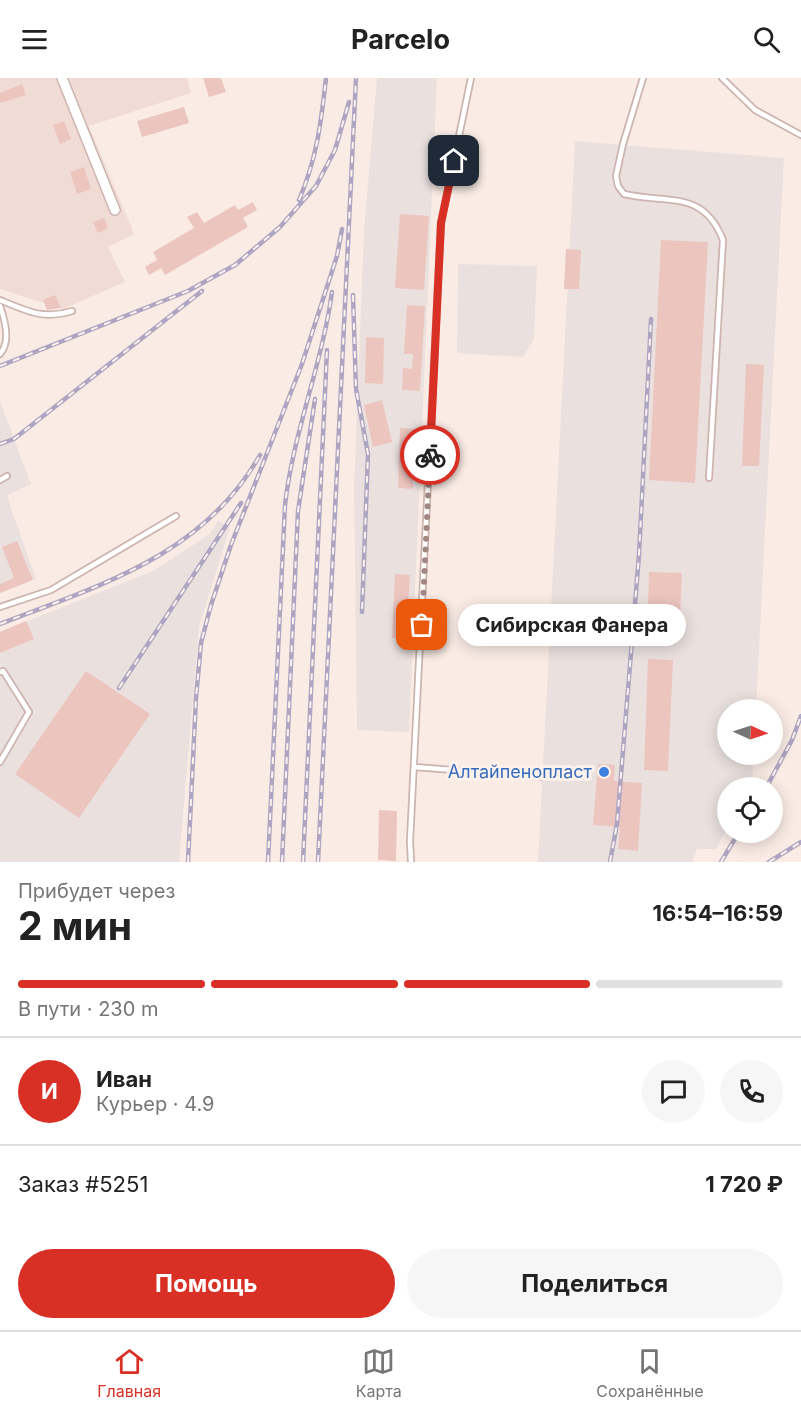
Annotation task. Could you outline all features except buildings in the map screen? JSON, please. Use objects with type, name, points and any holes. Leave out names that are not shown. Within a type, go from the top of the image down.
[{"type":"street","points":[[62,78],[115,210]]},
{"type":"lane","points":[[411,862],[410,841],[441,223],[471,78]]},
{"type":"lane","points":[[643,78],[623,144],[616,176],[618,186],[624,194],[685,201],[702,208],[717,223],[723,240],[709,478]]},
{"type":"lane","points":[[722,78],[755,110],[801,135]]},
{"type":"lane","points":[[0,300],[41,315],[56,316],[72,311]]},
{"type":"lane","points":[[0,306],[6,327],[6,341],[0,354]]},
{"type":"lane","points":[[0,480],[7,476]]},
{"type":"lane","points":[[0,607],[51,590],[176,516]]},
{"type":"lane","points":[[0,672],[3,671],[29,712],[0,762]]},
{"type":"lane","points":[[415,767],[542,777]]},
{"type":"shaded area","points":[[0,78],[187,78],[191,93],[89,126],[134,234],[108,247],[125,282],[63,309],[0,289]]},
{"type":"shaded area","points":[[377,78],[437,78],[409,732],[357,730],[354,487],[364,230]]},
{"type":"shaded area","points":[[575,141],[784,158],[757,699],[717,699],[717,765],[753,765],[752,777],[717,777],[717,843],[719,843],[716,849],[697,849],[692,862],[538,862]]},
{"type":"shaded area","points":[[458,264],[537,266],[534,339],[523,357],[457,353]]},
{"type":"shaded area","points":[[0,401],[31,484],[7,496],[36,579],[0,591]]},
{"type":"shaded area","points":[[218,521],[230,527],[199,627],[179,862],[0,862],[0,632],[153,571],[210,534]]},
{"type":"railway","points":[[299,200],[314,155],[326,78]]},
{"type":"railway","points":[[318,862],[356,78]]},
{"type":"railway","points":[[0,366],[188,291],[235,265],[280,227],[316,186],[335,150],[349,102]]},
{"type":"railway","points":[[188,862],[201,643],[231,545],[302,364],[337,256],[342,229]]},
{"type":"railway","points":[[0,444],[14,439],[202,291]]},
{"type":"railway","points":[[268,862],[285,505],[294,452],[322,346],[332,292]]},
{"type":"railway","points":[[353,295],[356,389],[368,454],[362,612]]},
{"type":"railway","points":[[610,862],[617,824],[639,555],[651,319]]},
{"type":"railway","points":[[303,862],[327,350]]},
{"type":"railway","points":[[282,862],[298,511],[315,399]]},
{"type":"railway","points":[[0,624],[111,580],[179,543],[209,519],[237,490],[260,455]]},
{"type":"railway","points":[[119,688],[241,503]]},
{"type":"railway","points":[[772,777],[792,740],[801,716]]},
{"type":"railway","points":[[769,862],[801,842]]},
{"type":"railway","points":[[721,862],[732,843]]},
{"type":"way so far","points":[[422,625],[430,455]]},
{"type":"place","name":"Сибирская Фанера","points":[[422,625]]},
{"type":"place","name":"Алтайпенопласт","points":[[604,772]]},
{"type":"route","points":[[430,455],[441,223],[454,161]]}]
